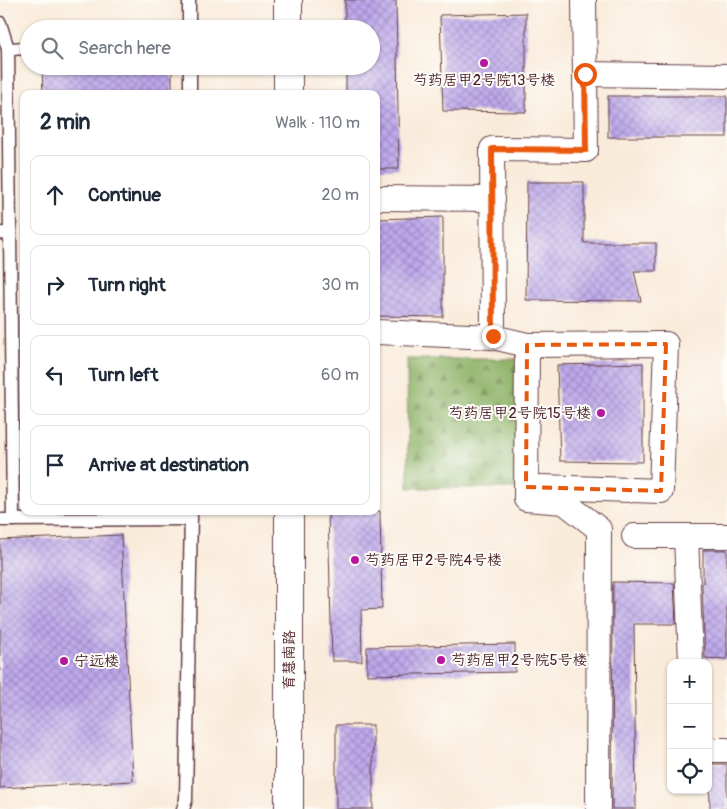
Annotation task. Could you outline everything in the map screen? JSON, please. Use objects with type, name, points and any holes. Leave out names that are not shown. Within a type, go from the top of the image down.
[{"type":"street","points":[[288,0],[288,20]]},
{"type":"street","points":[[493,336],[492,149],[586,150],[584,0]]},
{"type":"street","points":[[585,74],[727,76]]},
{"type":"street","points":[[288,75],[288,90]]},
{"type":"street","points":[[380,198],[493,198]]},
{"type":"street","points":[[380,332],[493,336],[527,345],[666,344],[661,491],[526,486]]},
{"type":"street","points":[[527,345],[526,498],[564,502],[600,529],[598,809]]},
{"type":"street","name":"育慧南路","points":[[289,515],[289,809]]},
{"type":"street","points":[[634,536],[727,536]]},
{"type":"street","points":[[686,536],[691,659]]},
{"type":"street","points":[[712,750],[727,750]]},
{"type":"lane","points":[[189,0],[189,20]]},
{"type":"lane","points":[[0,24],[8,49],[5,233],[6,520],[191,515],[186,800],[183,809]]},
{"type":"lane","points":[[8,49],[20,48]]},
{"type":"lane","points":[[190,75],[190,90]]},
{"type":"highlighted area","points":[[666,344],[661,491],[526,487],[527,345]]},
{"type":"green space","points":[[407,359],[522,359],[522,488],[408,488]]},
{"type":"building","points":[[345,0],[396,0],[399,169],[380,169],[380,90],[346,90],[346,75],[380,75],[380,20],[345,20]]},
{"type":"building","name":"芍药居甲2号院13号楼","points":[[526,13],[526,112],[443,111],[440,15]]},
{"type":"building","points":[[42,75],[172,75],[172,90],[43,90]]},
{"type":"building","points":[[608,96],[727,96],[727,137],[608,137]]},
{"type":"building","points":[[527,182],[584,182],[584,243],[656,243],[656,271],[634,271],[641,301],[526,300]]},
{"type":"building","points":[[443,217],[443,317],[380,316],[380,219]]},
{"type":"building","name":"芍药居甲2号院15号楼","points":[[643,363],[643,462],[560,461],[557,365]]},
{"type":"building","name":"芍药居甲2号院4号楼","points":[[380,511],[382,609],[361,610],[362,661],[332,661],[328,515],[380,515]]},
{"type":"building","name":"宁远楼","points":[[121,535],[133,781],[0,788],[0,540]]},
{"type":"building","points":[[703,550],[727,550],[727,659],[705,658],[702,583]]},
{"type":"building","points":[[613,582],[674,583],[676,624],[634,624],[636,809],[612,809]]},
{"type":"building","name":"芍药居甲2号院5号楼","points":[[515,644],[515,672],[367,675],[367,647]]},
{"type":"building","points":[[336,725],[373,725],[373,809],[336,809]]},
{"type":"building","points":[[712,764],[727,764],[727,809],[710,809]]},
{"type":"place","name":"芍药居甲2号院13号楼","points":[[484,63]]},
{"type":"place","name":"芍药居甲2号院15号楼","points":[[601,413]]},
{"type":"place","name":"芍药居甲2号院4号楼","points":[[355,560]]},
{"type":"place","name":"芍药居甲2号院5号楼","points":[[441,660]]},
{"type":"place","name":"宁远楼","points":[[64,661]]},
{"type":"route","points":[[493,336],[492,149],[586,150],[585,74]]}]
